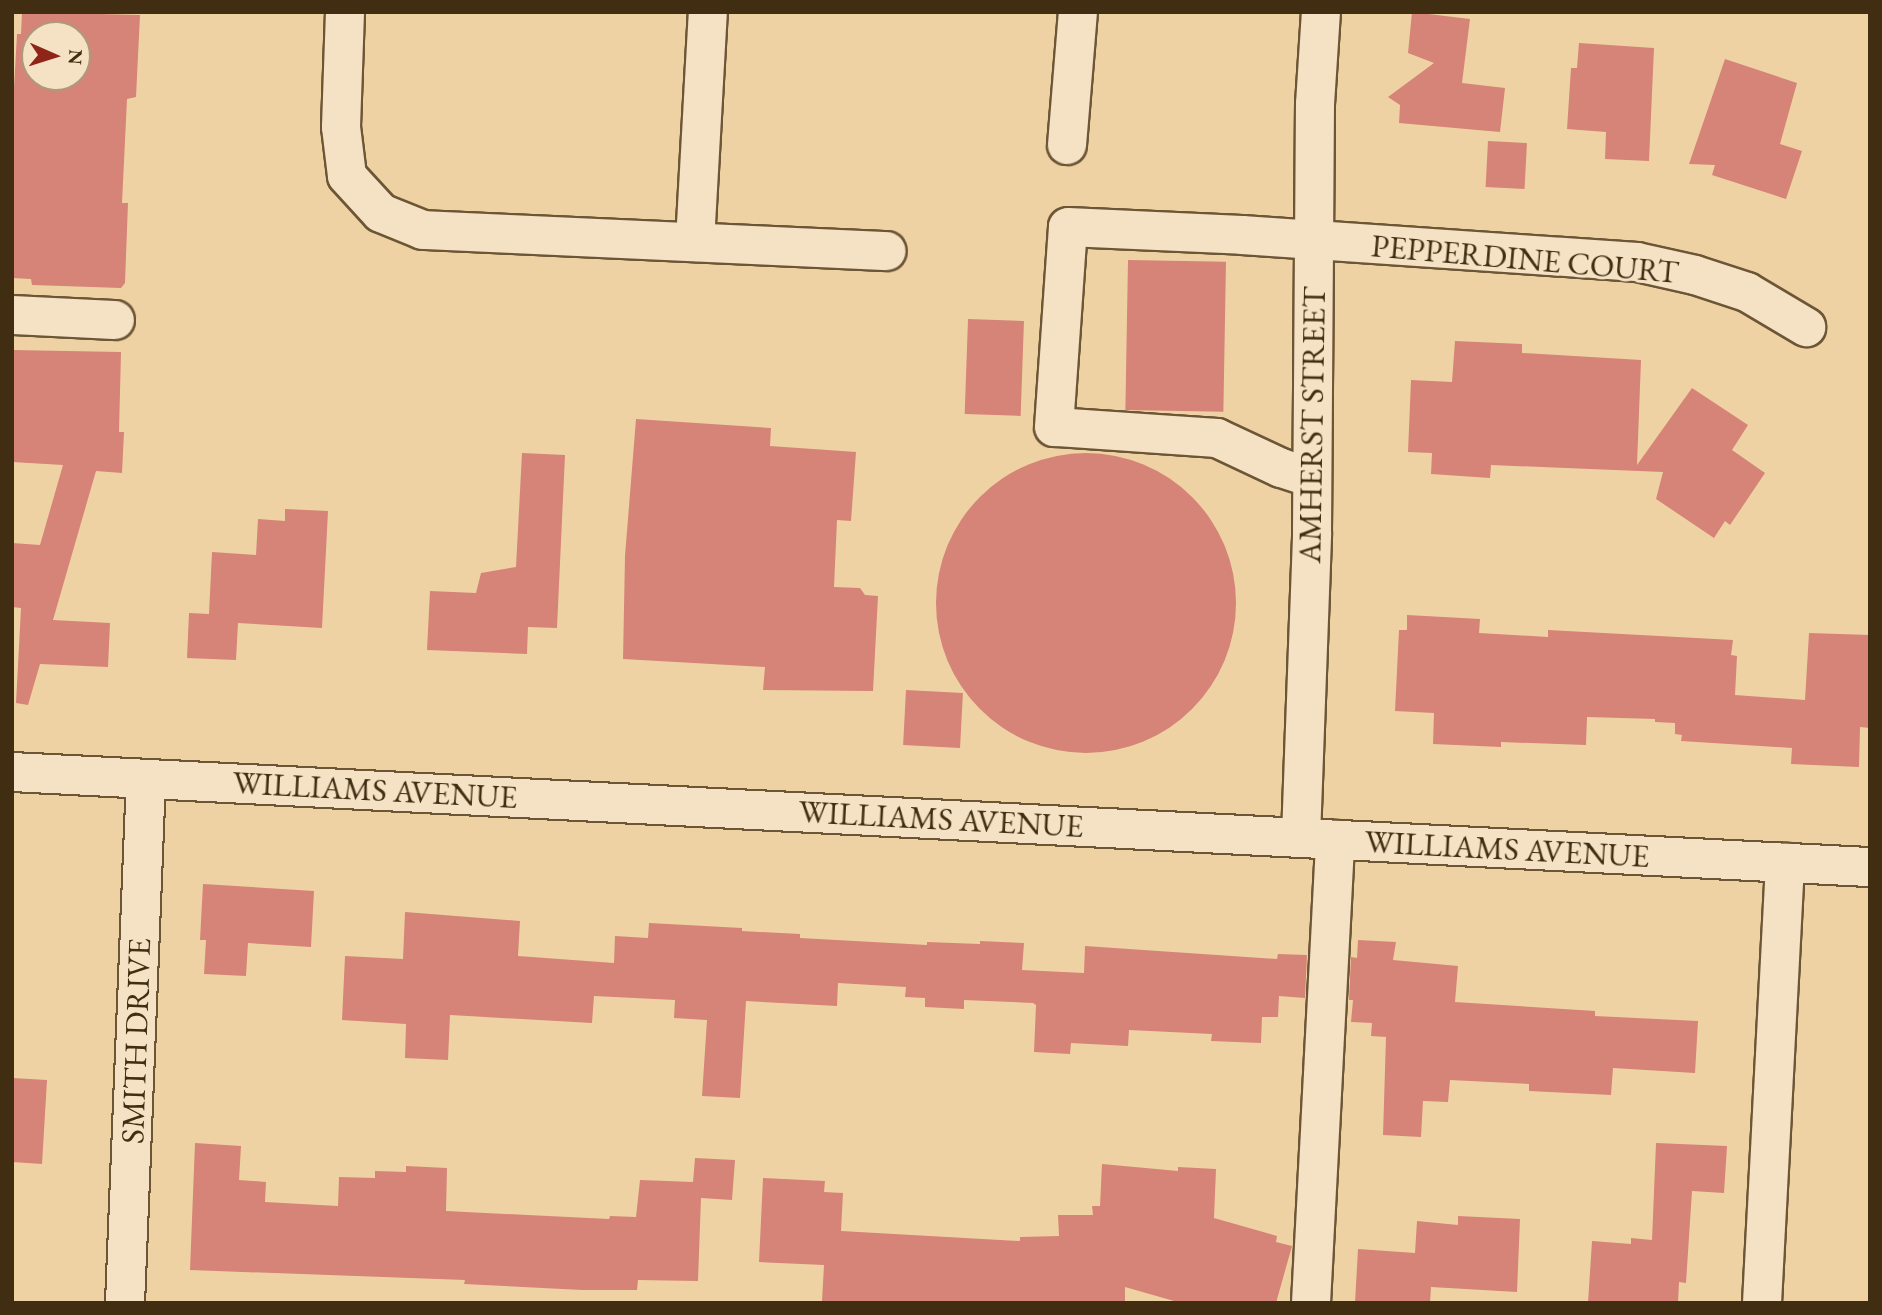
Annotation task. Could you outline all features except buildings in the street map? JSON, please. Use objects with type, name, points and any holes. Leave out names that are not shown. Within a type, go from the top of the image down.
[{"type":"street","points":[[345,12],[341,127],[346,176],[381,214],[423,230],[887,251]]},
{"type":"street","points":[[695,242],[708,12]]},
{"type":"street","points":[[1067,145],[1078,12]]},
{"type":"street","name":"AMHERST STREET","points":[[1311,1303],[1318,839],[1312,478],[1315,104],[1321,12]]},
{"type":"street","name":"PEPPERDINE COURT","points":[[1312,478],[1281,468],[1217,438],[1054,427],[1068,227],[1315,240],[1637,262],[1695,275],[1747,292],[1806,327]]},
{"type":"street","points":[[12,315],[115,320]]},
{"type":"street","name":"WILLIAMS AVENUE","points":[[12,772],[1870,867]]},
{"type":"street","name":"SMITH DRIVE","points":[[125,1303],[146,779]]},
{"type":"street","points":[[1762,1303],[1785,863]]}]
